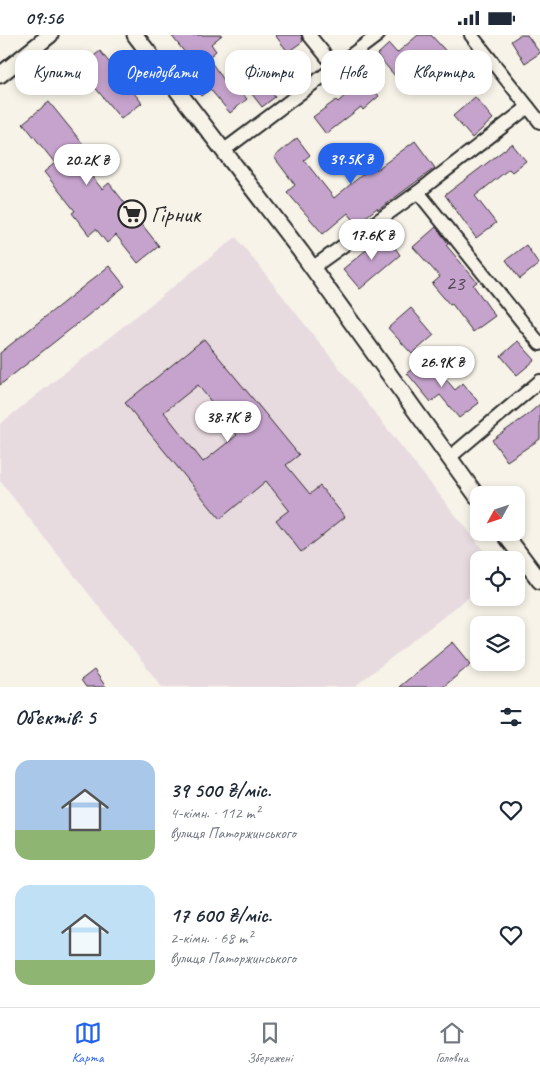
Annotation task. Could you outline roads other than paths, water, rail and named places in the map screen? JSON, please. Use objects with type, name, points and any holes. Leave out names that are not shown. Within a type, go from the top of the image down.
[{"type":"street","points":[[0,75],[50,35]]},
{"type":"street","points":[[136,35],[312,268],[470,487]]},
{"type":"street","points":[[309,35],[321,50]]},
{"type":"street","points":[[358,50],[378,35]]},
{"type":"street","points":[[471,35],[540,122]]},
{"type":"street","points":[[223,151],[321,78]]},
{"type":"street","points":[[312,268],[418,192],[528,107]]},
{"type":"street","points":[[418,192],[540,344]]},
{"type":"street","points":[[448,458],[540,381]]},
{"type":"street","points":[[510,541],[540,581]]},
{"type":"place","name":"Гірник","points":[[132,214]]}]
